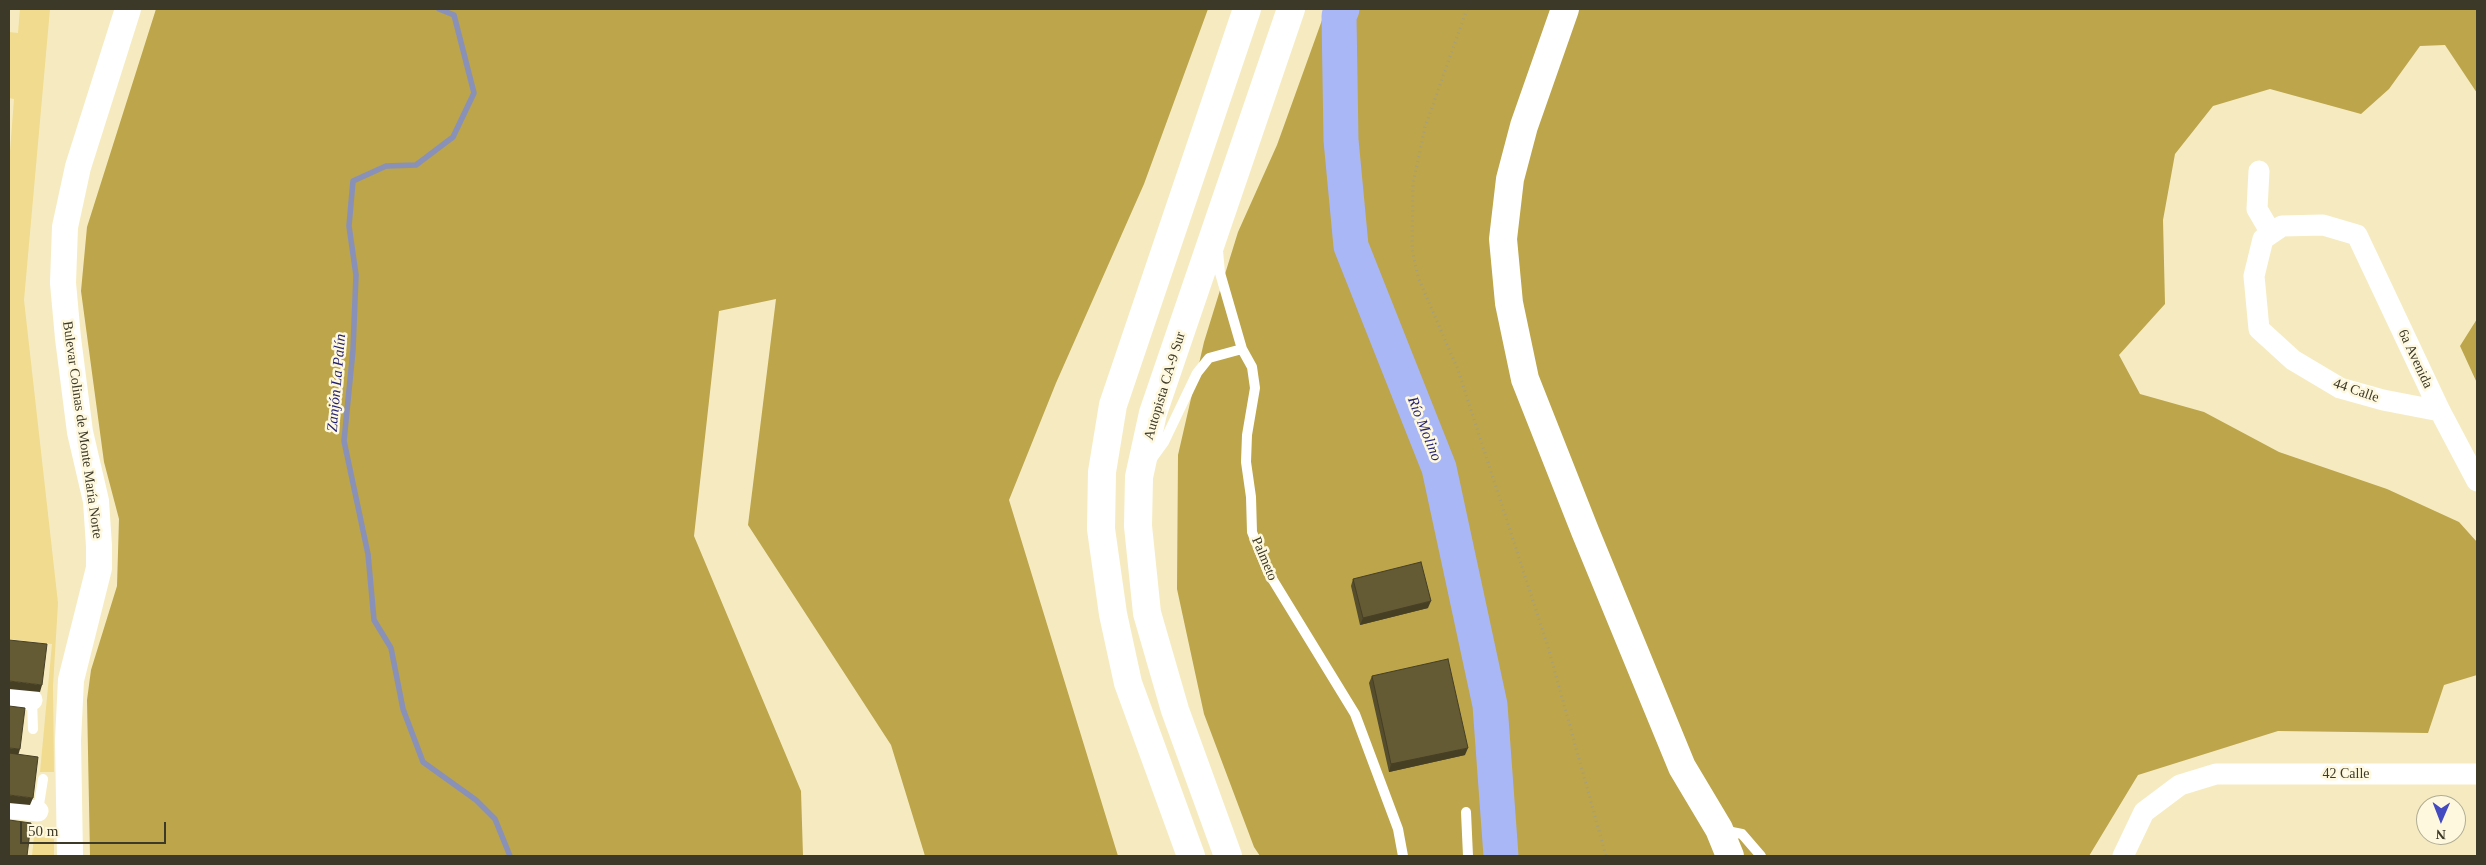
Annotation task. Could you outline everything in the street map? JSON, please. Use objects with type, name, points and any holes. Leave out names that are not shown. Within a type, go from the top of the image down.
[{"type":"main road","points":[[1191,856],[1128,684],[1113,614],[1101,529],[1102,472],[1114,405],[1247,9]]},
{"type":"main road","name":"Autopista CA-9 Sur","points":[[1228,856],[1175,710],[1147,613],[1138,526],[1139,478],[1153,413],[1291,9]]},
{"type":"main road","points":[[1565,9],[1524,126],[1510,179],[1503,239],[1509,303],[1525,379],[1584,531],[1682,767],[1719,829],[1730,856]]},
{"type":"street","name":"Bulevar Colinas de Monte María Norte","points":[[70,856],[68,740],[71,680],[99,568],[99,531],[96,501],[80,432],[68,338],[63,283],[65,227],[78,167],[128,9]]},
{"type":"street","points":[[2259,171],[2257,209],[2267,236]]},
{"type":"street","name":"6a Avenida","points":[[2267,236],[2282,226],[2323,225],[2357,235],[2440,411],[2477,481]]},
{"type":"street","name":"44 Calle","points":[[2267,236],[2254,276],[2259,329],[2293,360],[2340,388],[2383,400],[2440,411]]},
{"type":"street","points":[[9,698],[32,700]]},
{"type":"street","name":"42 Calle","points":[[2123,856],[2144,812],[2180,785],[2216,774],[2477,774]]},
{"type":"street","points":[[9,808],[38,811]]},
{"type":"lane","name":"Palmeto","points":[[1216,231],[1220,273],[1242,349],[1252,367],[1255,388],[1247,435],[1246,462],[1251,497],[1252,532],[1268,572],[1355,714],[1398,829],[1403,856]]},
{"type":"lane","points":[[1139,478],[1164,442],[1197,373],[1209,358],[1242,349]]},
{"type":"lane","points":[[32,700],[33,729]]},
{"type":"lane","points":[[38,811],[43,779]]},
{"type":"lane","points":[[1466,812],[1468,856]]},
{"type":"lane","points":[[1719,829],[1742,834],[1761,856]]},
{"type":"path","points":[[1467,9],[1425,127],[1413,184],[1412,249],[1418,277],[1458,370],[1539,620],[1606,856]]},
{"type":"shaded area","points":[[20,9],[50,9],[24,300],[58,603],[53,686],[54,772],[40,772],[52,644],[9,639],[9,165],[14,99],[9,98],[9,32],[18,33]]},
{"type":"shaded area","points":[[156,9],[1208,9],[1144,184],[1056,383],[1009,500],[1118,856],[925,856],[891,745],[748,525],[776,299],[719,311],[694,536],[801,791],[803,856],[90,856],[87,700],[91,670],[117,586],[119,519],[104,462],[81,291],[87,227]]},
{"type":"shaded area","points":[[1326,9],[2477,9],[2477,93],[2445,45],[2420,46],[2389,89],[2361,114],[2270,89],[2213,106],[2175,154],[2163,220],[2165,304],[2119,355],[2140,394],[2204,412],[2279,452],[2387,489],[2459,522],[2477,542],[2477,675],[2444,685],[2428,733],[2278,731],[2138,775],[2089,856],[1260,856],[1254,847],[1204,714],[1177,589],[1178,455],[1204,342],[1238,232],[1277,145]]},
{"type":"shaded area","points":[[2477,319],[2477,383],[2460,346]]},
{"type":"shaded area","points":[[34,836],[54,839],[54,856],[32,856]]},
{"type":"building","points":[[1421,562],[1431,601],[1363,618],[1353,579]]},
{"type":"building","points":[[9,640],[47,644],[42,685],[9,681]]},
{"type":"building","points":[[1448,659],[1468,748],[1391,764],[1372,676]]},
{"type":"building","points":[[9,706],[25,708],[20,749],[9,748]]},
{"type":"building","points":[[9,753],[38,757],[33,798],[9,795]]},
{"type":"building","points":[[9,820],[31,823],[27,856],[9,856]]},
{"type":"waterway","name":"Zanjón La Palín","points":[[439,9],[454,15],[474,93],[453,137],[416,165],[386,166],[353,181],[349,226],[356,275],[353,350],[344,441],[368,554],[374,620],[391,648],[403,709],[423,762],[476,800],[495,819],[510,856]]},
{"type":"waterway","name":"Río Molino","points":[[1342,9],[1339,16],[1341,140],[1351,246],[1439,468],[1490,705],[1501,856]]}]
